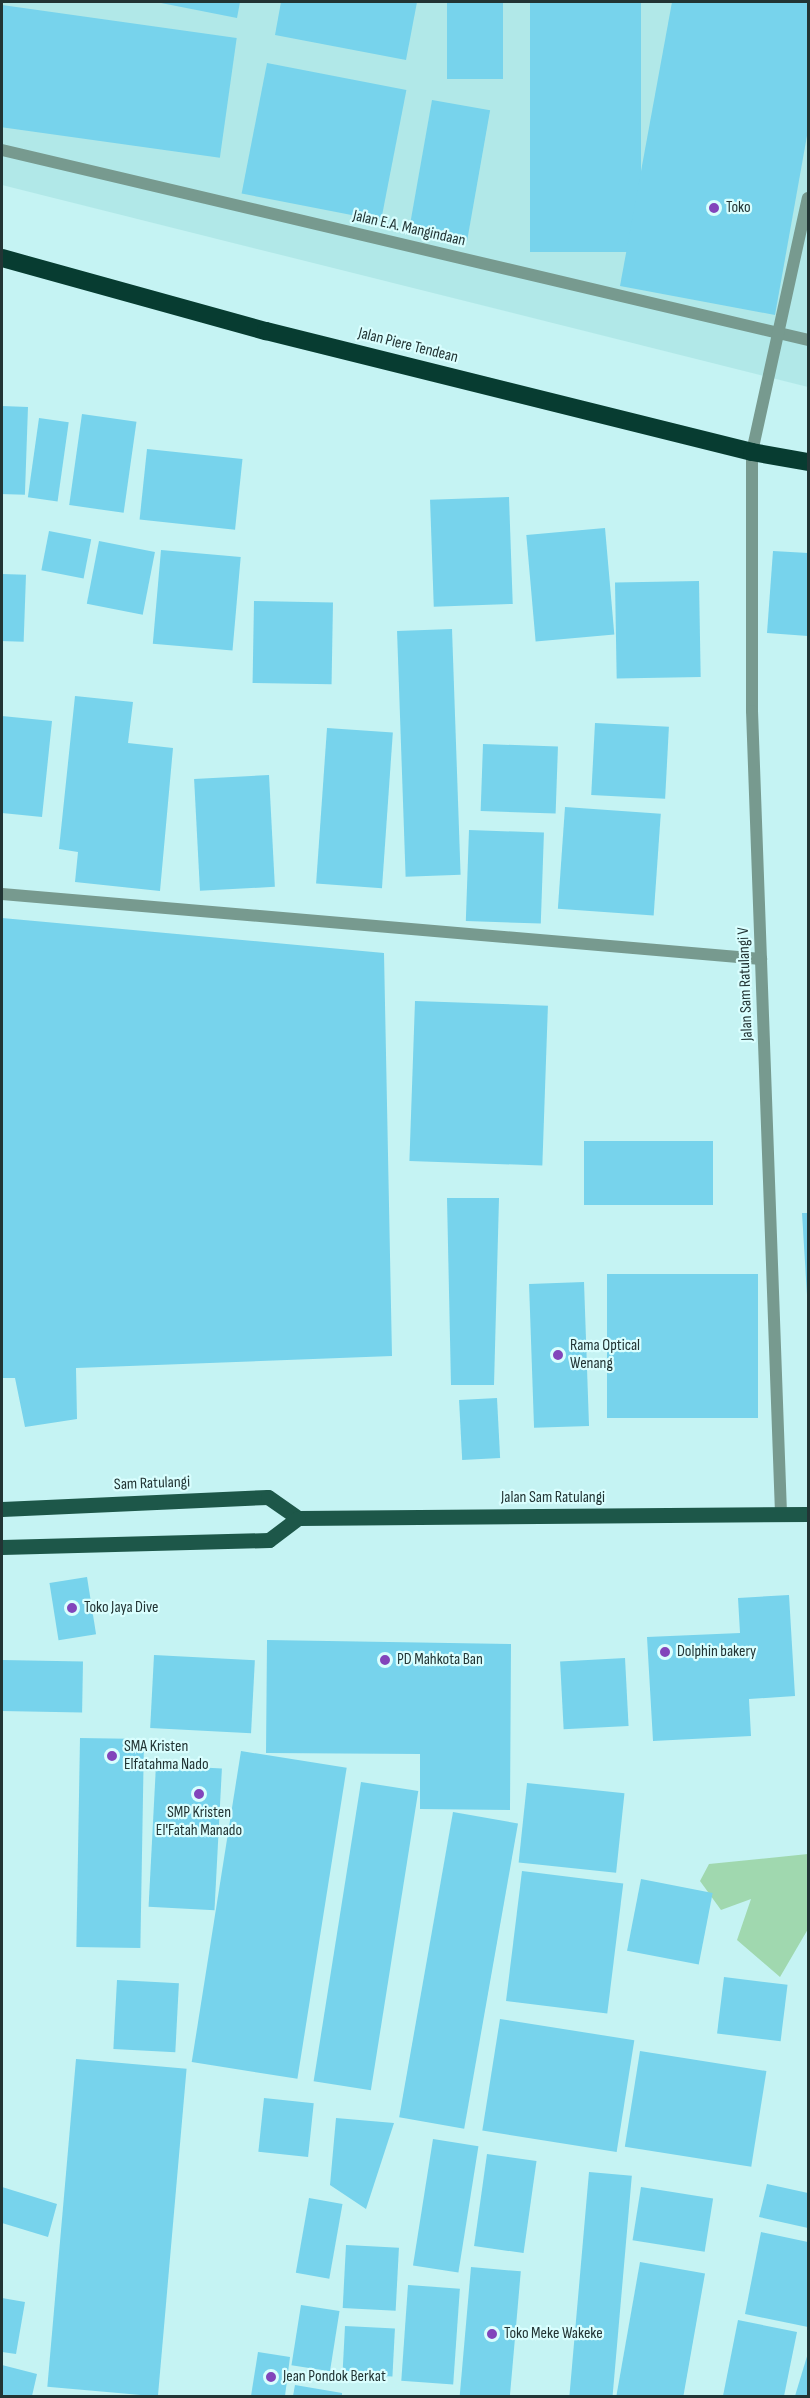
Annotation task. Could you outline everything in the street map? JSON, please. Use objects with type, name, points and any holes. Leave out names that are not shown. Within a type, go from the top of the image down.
[{"type":"highway","name":"Jalan Piere Tendean","points":[[2,258],[267,331],[752,452],[808,462]]},
{"type":"main road","name":"Sam Ratulangi","points":[[2,1509],[268,1497],[298,1518]]},
{"type":"main road","name":"Jalan Sam Ratulangi","points":[[298,1518],[808,1514]]},
{"type":"main road","points":[[2,1547],[269,1540],[298,1518]]},
{"type":"street","name":"Jalan E.A. Mangindaan","points":[[2,150],[808,340]]},
{"type":"street","name":"Jalan Sam Ratulangi V","points":[[781,1514],[752,711],[752,452],[780,334],[808,198]]},
{"type":"street","points":[[2,894],[761,959]]},
{"type":"shaded area","points":[[2,2],[808,2],[808,387],[2,185]]},
{"type":"green space","points":[[808,1854],[808,1929],[780,1977],[737,1940],[751,1899],[721,1910],[700,1881],[709,1864]]},
{"type":"building","points":[[161,2],[240,2],[237,18]]},
{"type":"building","points":[[281,2],[417,2],[406,60],[275,35]]},
{"type":"building","points":[[447,2],[503,2],[503,79],[447,79]]},
{"type":"building","points":[[530,2],[641,2],[641,252],[530,252]]},
{"type":"building","name":"Toko","points":[[672,2],[808,2],[808,130],[775,315],[620,286]]},
{"type":"building","points":[[2,5],[237,38],[220,158],[2,127]]},
{"type":"building","points":[[267,63],[406,90],[381,221],[242,194]]},
{"type":"building","points":[[432,100],[490,110],[467,241],[409,231]]},
{"type":"building","points":[[2,406],[28,407],[25,495],[2,494]]},
{"type":"building","points":[[82,414],[136,422],[124,513],[69,505]]},
{"type":"building","points":[[39,418],[69,422],[58,501],[28,497]]},
{"type":"building","points":[[147,449],[242,459],[235,530],[140,520]]},
{"type":"building","points":[[509,497],[513,604],[434,607],[430,500]]},
{"type":"building","points":[[605,528],[614,635],[536,641],[526,535]]},
{"type":"building","points":[[49,531],[91,539],[84,578],[41,570]]},
{"type":"building","points":[[99,541],[155,552],[143,615],[87,604]]},
{"type":"building","points":[[161,550],[241,557],[233,651],[153,644]]},
{"type":"building","points":[[773,551],[808,553],[808,636],[767,633]]},
{"type":"building","points":[[2,574],[26,575],[24,642],[2,641]]},
{"type":"building","points":[[699,581],[701,677],[617,678],[615,582]]},
{"type":"building","points":[[254,601],[333,602],[332,684],[253,683]]},
{"type":"building","points":[[452,629],[461,875],[406,877],[397,631]]},
{"type":"building","points":[[75,696],[133,702],[128,743],[173,748],[160,891],[75,882],[78,852],[59,849]]},
{"type":"building","points":[[2,716],[52,721],[42,817],[2,813]]},
{"type":"building","points":[[595,723],[669,727],[665,799],[591,795]]},
{"type":"building","points":[[327,728],[393,733],[382,888],[316,884]]},
{"type":"building","points":[[483,744],[558,747],[556,814],[481,811]]},
{"type":"building","points":[[269,775],[275,887],[200,891],[194,779]]},
{"type":"building","points":[[565,807],[661,814],[654,915],[558,909]]},
{"type":"building","points":[[469,830],[544,833],[541,924],[466,921]]},
{"type":"building","points":[[2,918],[384,953],[392,1356],[76,1368],[77,1419],[25,1427],[15,1378],[2,1378]]},
{"type":"building","points":[[415,1001],[548,1006],[542,1166],[409,1161]]},
{"type":"building","points":[[584,1141],[713,1141],[713,1205],[584,1205]]},
{"type":"building","points":[[447,1198],[499,1198],[494,1385],[451,1385]]},
{"type":"building","points":[[802,1213],[808,1213],[808,1295],[807,1295]]},
{"type":"building","points":[[607,1274],[758,1274],[758,1418],[607,1418]]},
{"type":"building","name":"Rama Optical Wenang","points":[[584,1282],[589,1426],[534,1428],[529,1284]]},
{"type":"building","points":[[497,1398],[500,1458],[462,1460],[459,1400]]},
{"type":"building","name":"Toko Jaya Dive","points":[[87,1577],[96,1634],[59,1640],[49,1583]]},
{"type":"building","points":[[789,1595],[795,1696],[749,1699],[751,1736],[653,1741],[647,1637],[740,1633],[738,1598]]},
{"type":"building","points":[[267,1640],[511,1644],[510,1810],[420,1809],[420,1754],[266,1753]]},
{"type":"building","points":[[154,1655],[255,1660],[251,1733],[150,1728]]},
{"type":"building","points":[[625,1658],[629,1726],[564,1729],[560,1661]]},
{"type":"building","points":[[2,1660],[83,1661],[82,1712],[2,1711]]},
{"type":"building","points":[[80,1738],[144,1739],[140,1948],[76,1947]]},
{"type":"building","points":[[241,1751],[347,1768],[297,2079],[192,2062]]},
{"type":"building","points":[[156,1765],[222,1768],[214,1910],[149,1907]]},
{"type":"building","points":[[361,1782],[418,1791],[371,2090],[314,2081]]},
{"type":"building","points":[[527,1783],[624,1793],[616,1873],[519,1863]]},
{"type":"building","points":[[453,1812],[518,1823],[464,2129],[399,2117]]},
{"type":"building","points":[[522,1871],[623,1883],[607,2013],[506,2001]]},
{"type":"building","points":[[641,1879],[713,1893],[699,1965],[627,1951]]},
{"type":"building","points":[[724,1977],[788,1985],[781,2041],[717,2034]]},
{"type":"building","points":[[117,1980],[179,1983],[175,2052],[113,2049]]},
{"type":"building","points":[[500,2019],[634,2040],[617,2152],[482,2131]]},
{"type":"building","points":[[640,2051],[766,2071],[751,2167],[625,2147]]},
{"type":"building","points":[[76,2059],[187,2069],[158,2396],[47,2387]]},
{"type":"building","points":[[264,2098],[314,2103],[308,2157],[258,2152]]},
{"type":"building","points":[[336,2118],[394,2123],[366,2209],[330,2185]]},
{"type":"building","points":[[433,2139],[478,2146],[458,2273],[413,2265]]},
{"type":"building","points":[[487,2154],[537,2161],[524,2253],[474,2246]]},
{"type":"building","points":[[589,2172],[632,2176],[613,2396],[569,2396]]},
{"type":"building","points":[[767,2184],[808,2193],[808,2228],[759,2217]]},
{"type":"building","points":[[2,2187],[57,2204],[48,2237],[2,2223]]},
{"type":"building","points":[[641,2187],[713,2198],[705,2252],[633,2240]]},
{"type":"building","points":[[309,2198],[342,2204],[329,2279],[296,2273]]},
{"type":"building","points":[[761,2232],[808,2242],[808,2327],[745,2314]]},
{"type":"building","points":[[346,2245],[399,2248],[396,2311],[343,2308]]},
{"type":"building","points":[[640,2262],[705,2273],[683,2396],[616,2396]]},
{"type":"building","name":"Toko Meke Wakeke","points":[[471,2267],[521,2271],[510,2396],[460,2396]]},
{"type":"building","points":[[408,2285],[460,2289],[453,2384],[401,2381]]},
{"type":"building","points":[[2,2298],[25,2302],[16,2354],[2,2352]]},
{"type":"building","points":[[301,2305],[340,2311],[330,2371],[291,2365]]},
{"type":"building","points":[[738,2320],[797,2332],[784,2396],[723,2396]]},
{"type":"building","points":[[345,2326],[395,2329],[392,2377],[342,2374]]},
{"type":"building","name":"Jean Pondok Berkat","points":[[258,2352],[290,2357],[285,2396],[251,2396]]},
{"type":"building","points":[[808,2353],[808,2396],[795,2396]]},
{"type":"building","points":[[2,2365],[37,2374],[32,2396],[2,2396]]},
{"type":"building","points":[[295,2385],[342,2393],[342,2396],[293,2396]]},
{"type":"place","name":"Toko","points":[[714,208]]},
{"type":"place","name":"Rama Optical Wenang","points":[[558,1355]]},
{"type":"place","name":"Toko Jaya Dive","points":[[72,1608]]},
{"type":"place","name":"Dolphin bakery","points":[[665,1652]]},
{"type":"place","name":"PD Mahkota Ban","points":[[385,1660]]},
{"type":"place","name":"SMA Kristen Elfatahma Nado","points":[[112,1756]]},
{"type":"place","name":"SMP Kristen El'Fatah Manado","points":[[199,1794]]},
{"type":"place","name":"Toko Meke Wakeke","points":[[492,2334]]},
{"type":"place","name":"Jean Pondok Berkat","points":[[271,2377]]}]
